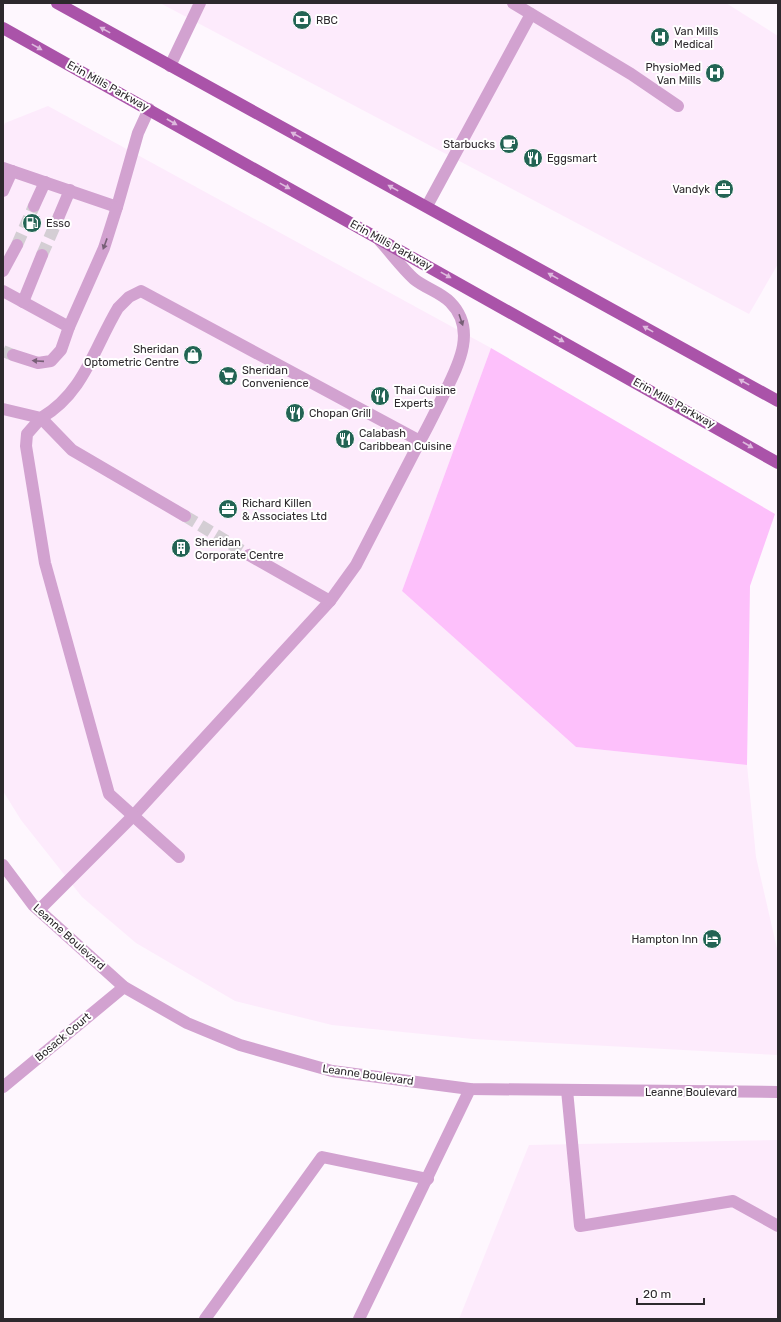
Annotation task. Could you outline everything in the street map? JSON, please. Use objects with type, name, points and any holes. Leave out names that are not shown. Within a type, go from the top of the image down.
[{"type":"main road","points":[[57,3],[778,401]]},
{"type":"main road","name":"Erin Mills Parkway","points":[[3,28],[375,235],[778,463]]},
{"type":"street","points":[[170,66],[200,3]]},
{"type":"street","points":[[513,3],[631,74],[678,106]]},
{"type":"street","points":[[427,206],[531,14]]},
{"type":"street","points":[[13,355],[38,363],[51,361],[61,350],[69,327],[104,248],[138,133],[149,109]]},
{"type":"street","points":[[3,191],[8,169],[117,207]]},
{"type":"street","points":[[34,206],[45,182]]},
{"type":"street","points":[[59,216],[70,190]]},
{"type":"street","points":[[39,910],[133,816],[330,601],[356,565],[460,361],[464,343],[464,330],[461,318],[456,308],[442,295],[415,280],[375,235]]},
{"type":"street","points":[[3,271],[17,245]]},
{"type":"street","points":[[24,302],[42,255]]},
{"type":"street","points":[[3,291],[69,327]]},
{"type":"street","points":[[179,857],[110,794],[45,563],[26,446],[27,434],[41,418],[54,411],[71,395],[118,308],[129,297],[141,291],[420,441]]},
{"type":"street","points":[[3,409],[41,418],[72,450],[185,516]]},
{"type":"street","points":[[249,555],[330,601]]},
{"type":"street","name":"Leanne Boulevard","points":[[3,865],[33,905],[124,987],[187,1023],[240,1045],[332,1072],[470,1089],[778,1092]]},
{"type":"street","name":"Bosack Court","points":[[3,1087],[124,987]]},
{"type":"street","points":[[359,1319],[428,1179],[470,1089]]},
{"type":"street","points":[[567,1090],[580,1226],[733,1201],[778,1226]]},
{"type":"street","points":[[205,1319],[322,1157],[428,1179]]},
{"type":"shaded area","points":[[160,3],[726,3],[778,36],[778,264],[749,314]]},
{"type":"shaded area","points":[[48,106],[491,348],[402,591],[576,747],[747,765],[756,857],[778,953],[778,1055],[473,1039],[332,1025],[235,1001],[136,943],[82,897],[21,820],[3,791],[3,128],[5,123]]},
{"type":"shaded area","points":[[491,348],[775,514],[750,586],[747,765],[576,747],[402,591]]},
{"type":"shaded area","points":[[778,1140],[778,1319],[459,1319],[529,1145]]},
{"type":"tunnel","points":[[17,245],[34,206]]},
{"type":"tunnel","points":[[42,255],[59,216]]},
{"type":"tunnel","points":[[3,351],[13,355]]},
{"type":"tunnel","points":[[185,516],[249,555]]},
{"type":"place","name":"RBC","points":[[302,20]]},
{"type":"place","name":"Van Mills Medical","points":[[660,37]]},
{"type":"place","name":"PhysioMed Van Mills","points":[[715,73]]},
{"type":"place","name":"Starbucks","points":[[509,144]]},
{"type":"place","name":"Eggsmart","points":[[533,158]]},
{"type":"place","name":"Vandyk","points":[[724,189]]},
{"type":"place","name":"Esso","points":[[32,223]]},
{"type":"place","name":"Sheridan Optometric Centre","points":[[193,355]]},
{"type":"place","name":"Sheridan Convenience","points":[[228,376]]},
{"type":"place","name":"Thai Cuisine Experts","points":[[380,396]]},
{"type":"place","name":"Chopan Grill","points":[[295,413]]},
{"type":"place","name":"Calabash Caribbean Cuisine","points":[[345,439]]},
{"type":"place","name":"Richard Killen & Associates Ltd","points":[[228,509]]},
{"type":"place","name":"Sheridan Corporate Centre","points":[[181,548]]},
{"type":"place","name":"Hampton Inn","points":[[712,939]]}]
